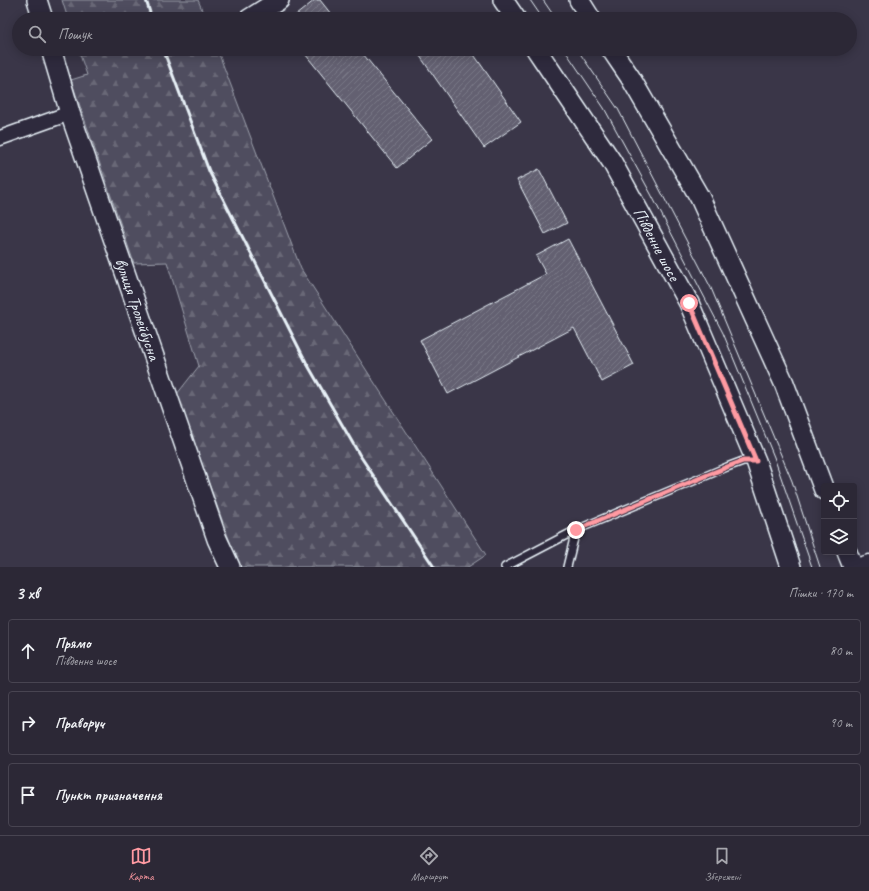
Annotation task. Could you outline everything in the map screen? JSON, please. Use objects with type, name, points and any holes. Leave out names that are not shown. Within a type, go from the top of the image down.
[{"type":"street","points":[[37,0],[41,12]]},
{"type":"street","points":[[260,12],[279,0]]},
{"type":"street","points":[[503,0],[511,12]]},
{"type":"street","points":[[579,0],[587,12]]},
{"type":"street","name":"вулиця Тролейбусна","points":[[53,56],[70,113],[218,539],[230,567]]},
{"type":"street","name":"Південне шосе","points":[[541,56],[612,162],[689,303],[756,461],[791,567]]},
{"type":"street","points":[[616,56],[700,198],[784,383],[821,483]]},
{"type":"street","points":[[0,138],[70,113]]},
{"type":"street","points":[[848,555],[853,567],[869,562]]},
{"type":"lane","points":[[505,567],[576,530],[727,467],[743,461],[756,461]]},
{"type":"lane","points":[[567,567],[576,530]]},
{"type":"green space","points":[[62,0],[198,0],[203,12],[66,12]]},
{"type":"green space","points":[[80,56],[220,56],[301,269],[486,555],[468,567],[239,567],[177,394],[199,366],[167,262],[134,263],[71,80],[87,75]]},
{"type":"building","points":[[315,0],[320,0],[329,12],[300,12]]},
{"type":"building","points":[[307,56],[365,56],[432,139],[397,168]]},
{"type":"building","points":[[420,56],[475,56],[521,122],[484,148]]},
{"type":"building","points":[[539,169],[567,223],[545,234],[517,180]]},
{"type":"building","points":[[568,239],[634,365],[602,382],[574,328],[448,394],[420,340],[546,274],[536,256]]},
{"type":"tram line","points":[[530,0],[538,12]]},
{"type":"tram line","points":[[543,0],[551,12]]},
{"type":"tram line","points":[[569,56],[604,108],[651,194],[723,333],[774,457],[812,567]]},
{"type":"tram line","points":[[582,56],[618,109],[711,288],[792,481],[820,567]]},
{"type":"railway","points":[[146,0],[150,12]]},
{"type":"railway","points":[[166,56],[209,171],[306,362],[359,454],[434,567]]},
{"type":"route","points":[[576,530],[727,467],[743,461],[756,461],[689,303]]}]
